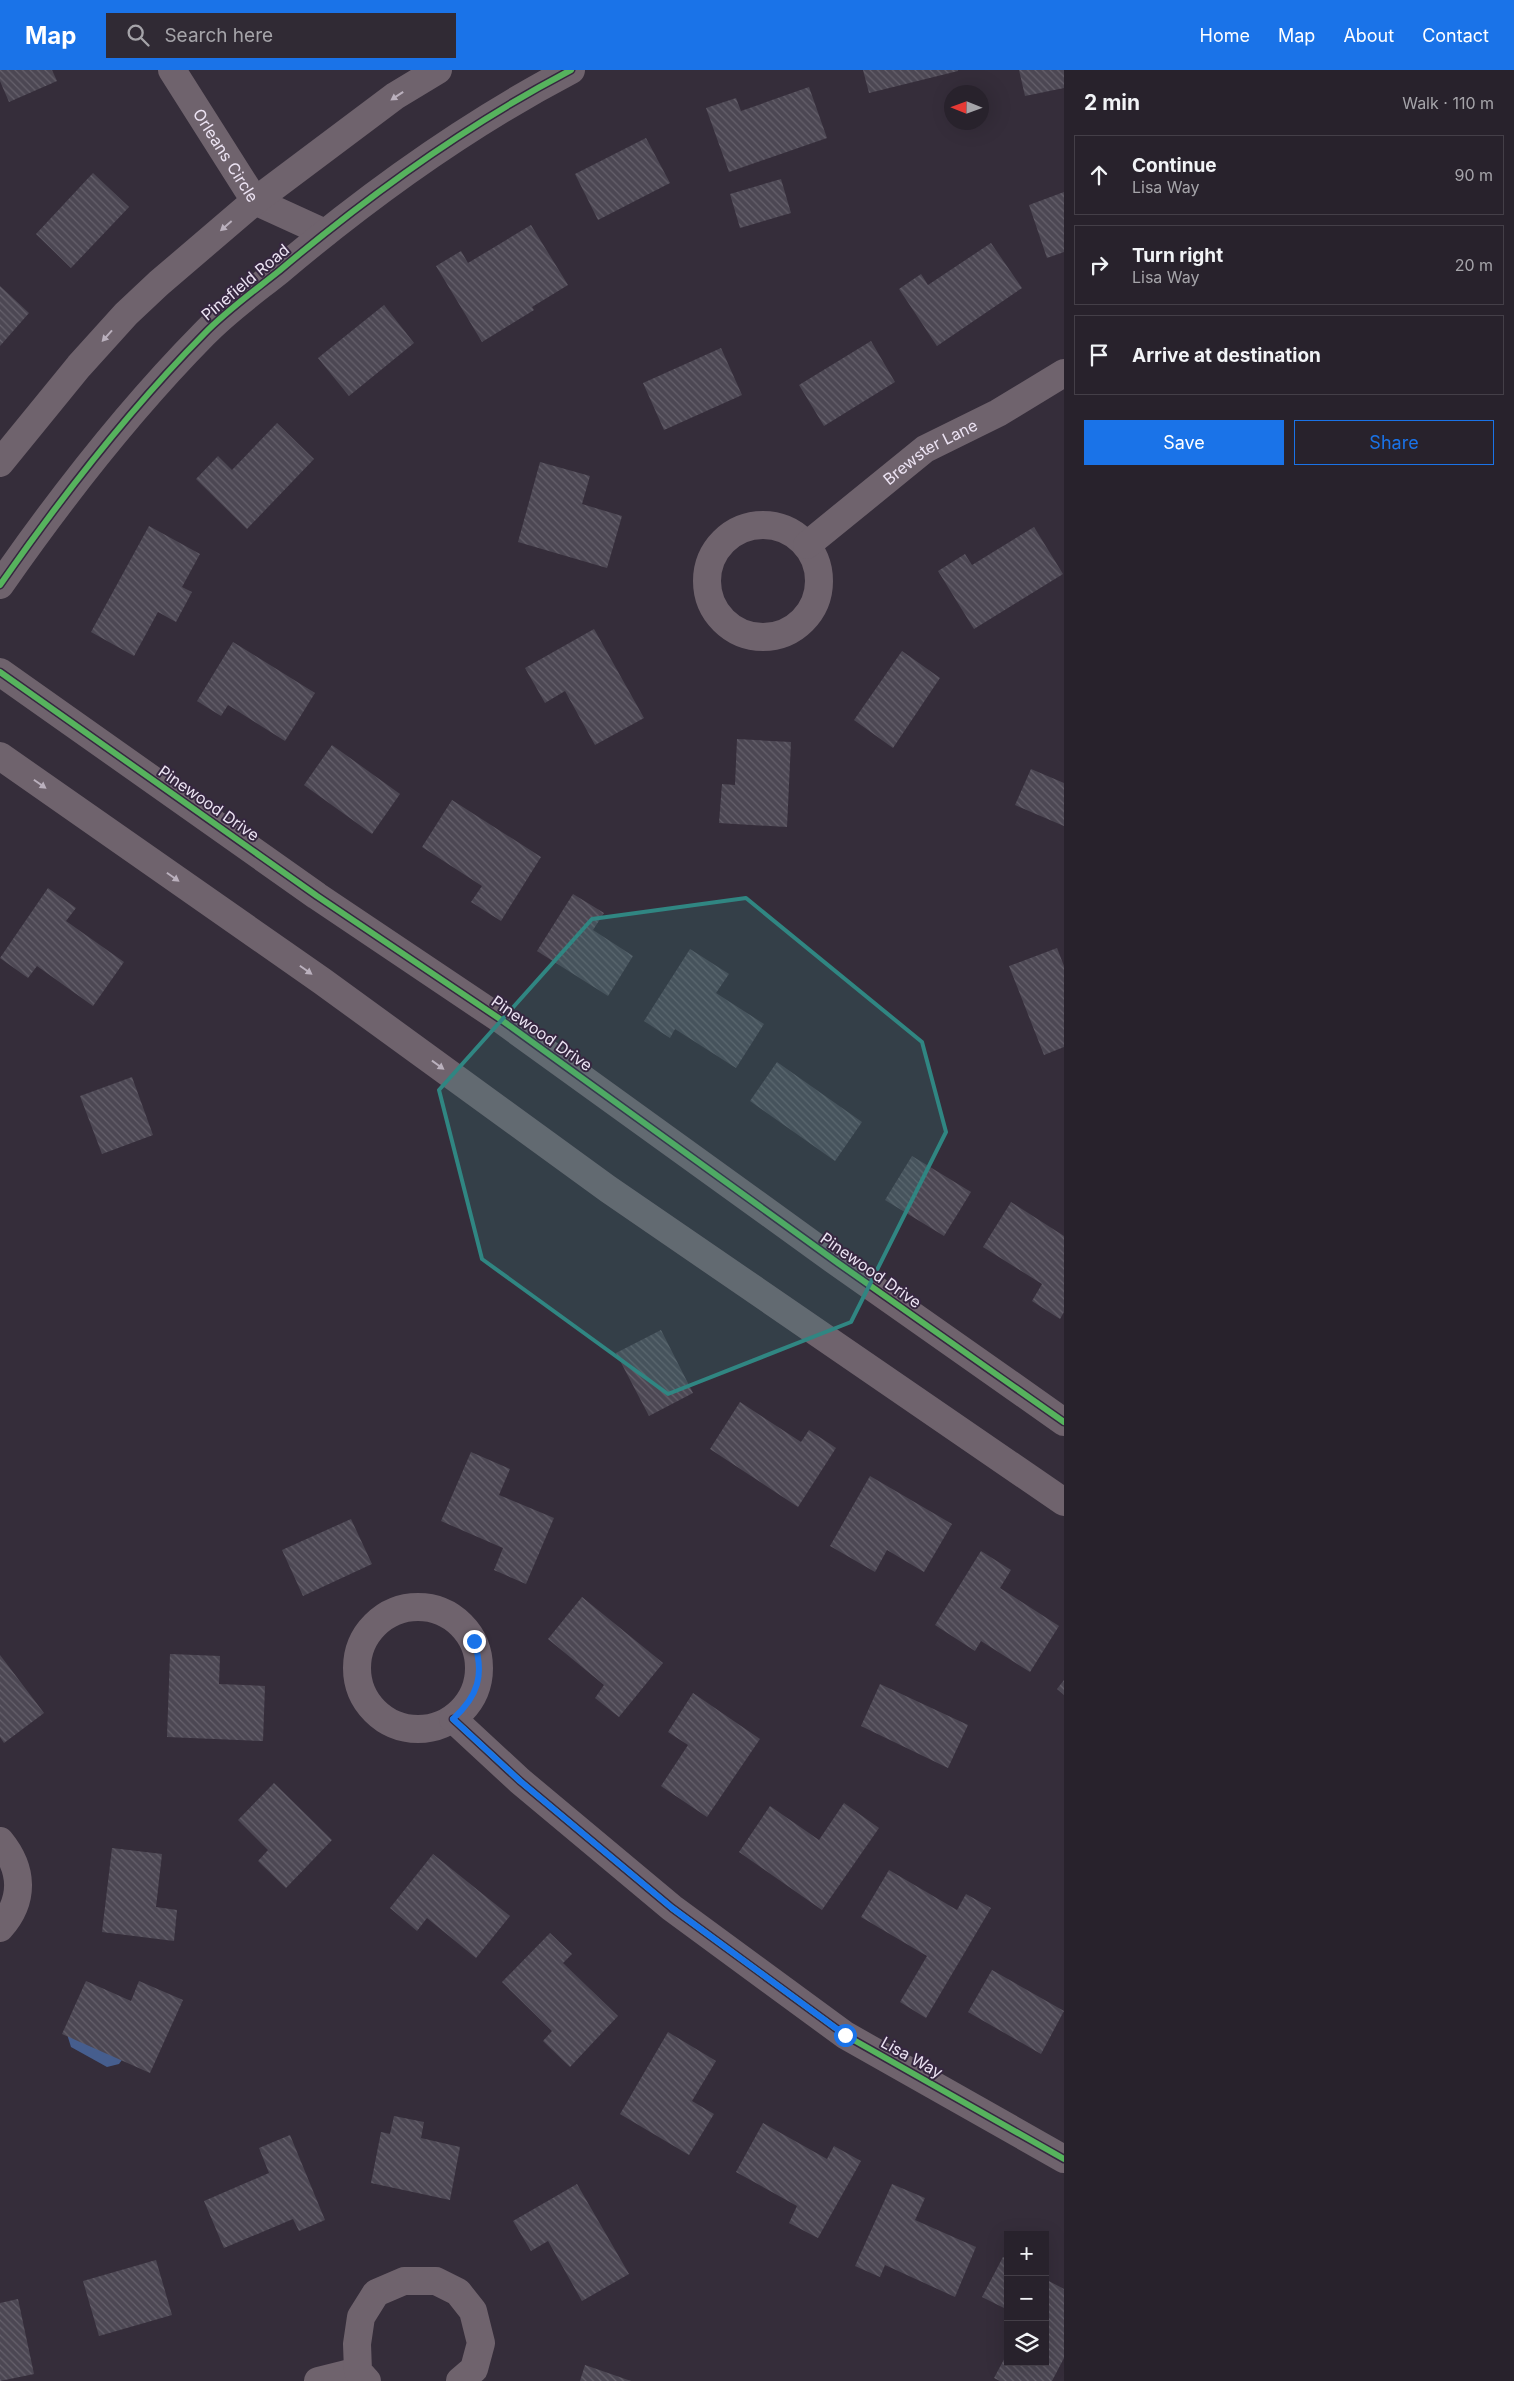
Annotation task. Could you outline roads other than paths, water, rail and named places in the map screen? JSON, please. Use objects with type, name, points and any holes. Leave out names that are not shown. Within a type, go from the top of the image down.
[{"type":"street","name":"Orleans Circle","points":[[172,70],[255,201],[325,233]]},
{"type":"street","points":[[0,463],[79,366],[126,314],[255,201],[395,96],[438,70]]},
{"type":"street","name":"Pinefield Road","points":[[0,585],[45,520],[118,428],[205,332],[325,233],[428,156],[534,89],[571,70]]},
{"type":"street","name":"Brewster Lane","points":[[806,545],[925,449],[998,413],[1064,373]]},
{"type":"street","points":[[759,524],[777,526],[793,533],[806,545],[816,560],[820,578],[818,596],[811,612],[799,625],[784,634],[766,638],[749,636],[732,630],[719,618],[710,602],[706,585],[708,567],[715,551],[727,537],[742,528],[759,524]]},
{"type":"street","name":"Pinewood Drive","points":[[0,672],[317,896],[503,1021],[838,1263],[1064,1422]]},
{"type":"street","points":[[0,756],[322,981],[608,1189],[1064,1502]]},
{"type":"street","points":[[418,1606],[435,1608],[451,1615],[465,1626],[474,1641],[480,1658],[479,1676],[475,1692],[466,1707],[453,1719],[436,1727],[410,1728],[386,1720],[372,1709],[363,1694],[357,1677],[358,1660],[362,1643],[371,1628],[384,1616],[400,1609],[418,1606]]},
{"type":"street","name":"Lisa Way","points":[[453,1719],[520,1781],[672,1908],[845,2035],[1064,2159]]},
{"type":"street","points":[[0,1841],[10,1853],[17,1869],[18,1887],[15,1904],[7,1920],[0,1928]]},
{"type":"street","points":[[318,2381],[363,2376],[357,2344],[360,2317],[376,2293],[404,2281],[436,2282],[458,2292],[473,2311],[481,2343],[474,2369],[460,2381]]},
{"type":"water","points":[[66,2031],[124,2057],[119,2064],[107,2067],[71,2047]]}]
